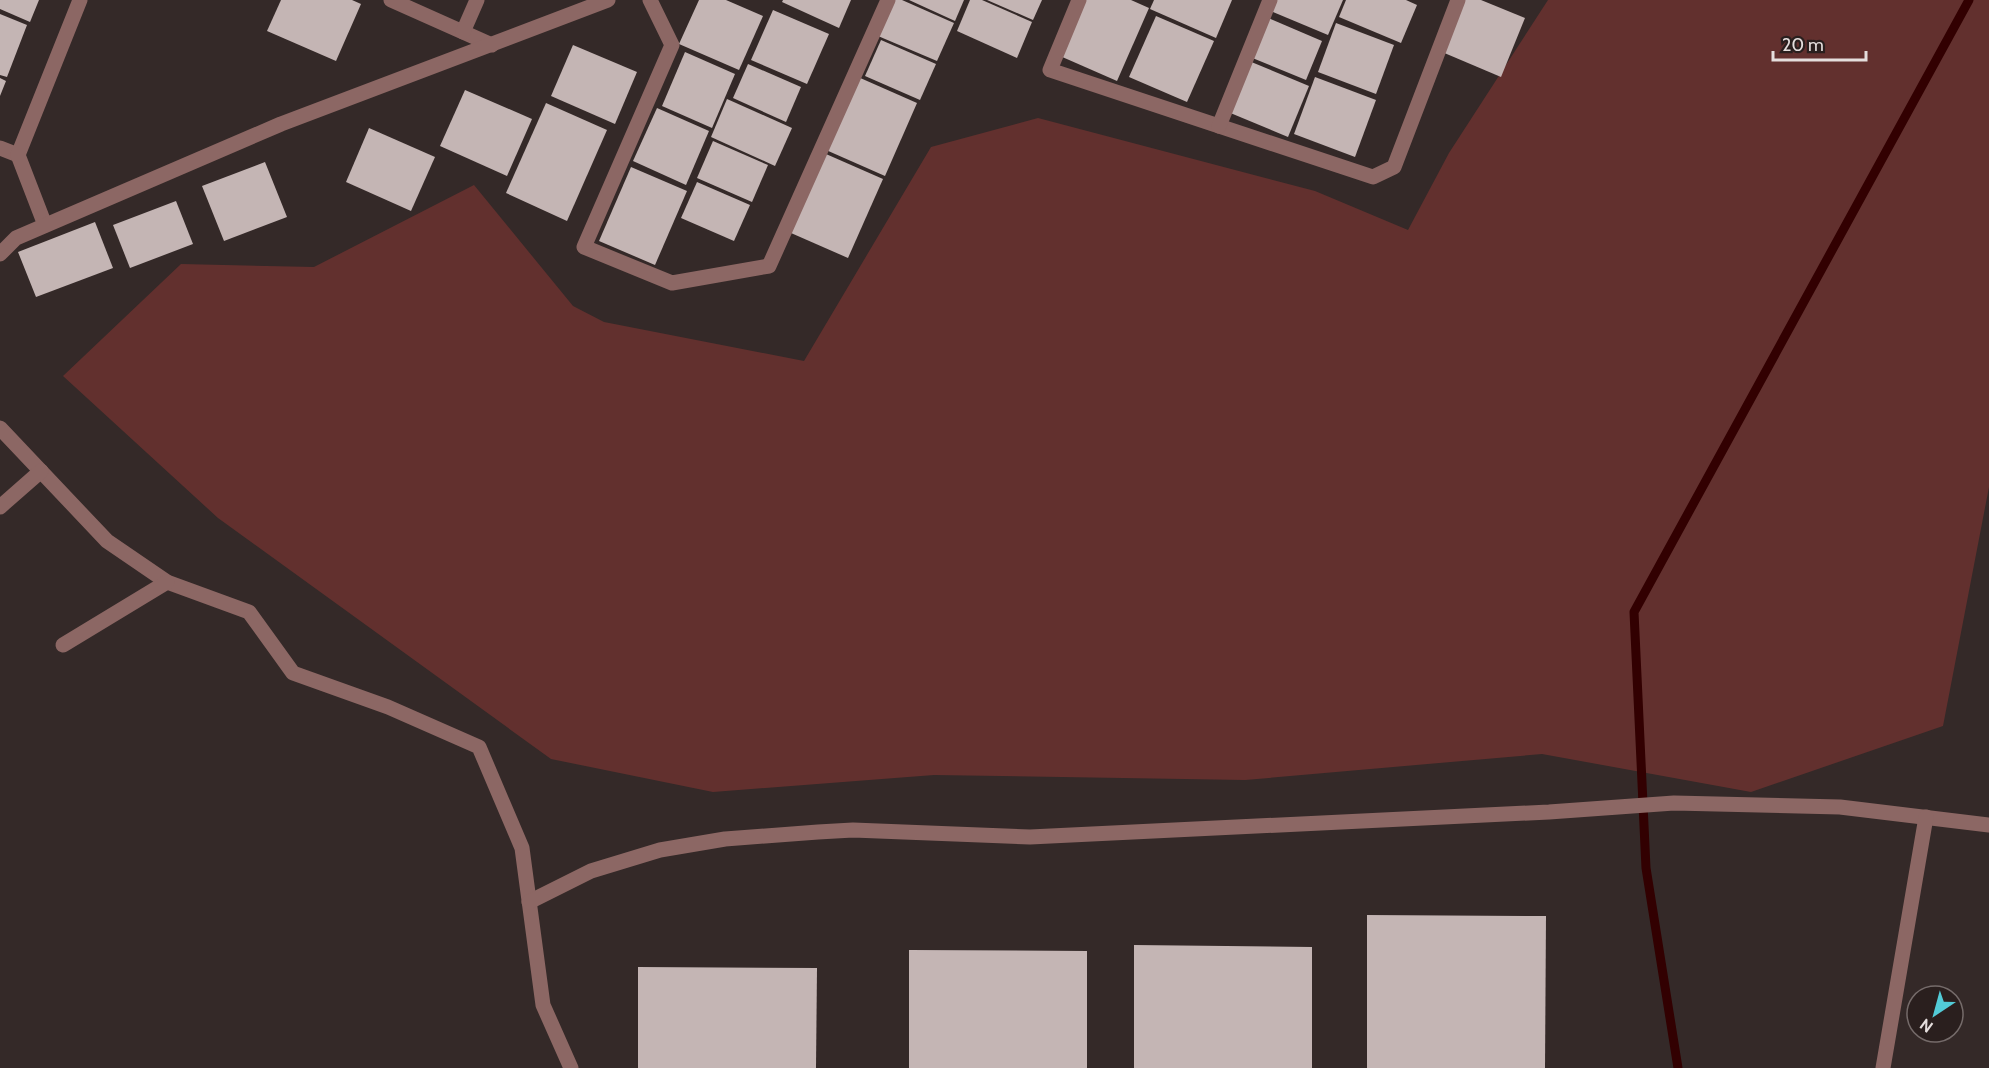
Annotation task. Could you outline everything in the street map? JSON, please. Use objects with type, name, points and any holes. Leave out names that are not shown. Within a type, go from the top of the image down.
[{"type":"street","points":[[45,225],[18,155],[80,0]]},
{"type":"street","points":[[391,0],[492,45]]},
{"type":"street","points":[[463,32],[477,0]]},
{"type":"street","points":[[0,254],[16,238],[281,124],[608,0]]},
{"type":"street","points":[[650,0],[672,45],[585,247],[672,283],[769,266],[888,0]]},
{"type":"street","points":[[1079,0],[1050,70],[1373,177],[1394,167],[1458,0]]},
{"type":"street","points":[[1218,126],[1270,0]]},
{"type":"street","points":[[0,148],[18,155]]},
{"type":"street","points":[[0,428],[107,541],[167,582],[249,612],[293,674],[388,707],[479,747],[522,848],[543,1005],[571,1068]]},
{"type":"street","points":[[0,507],[41,471]]},
{"type":"street","points":[[63,645],[167,582]]},
{"type":"street","points":[[529,902],[591,872],[660,850],[725,839],[853,830],[1030,837],[1549,812],[1674,802],[1840,807],[1989,825]]},
{"type":"street","points":[[1883,1068],[1926,817]]},
{"type":"shaded area","points":[[1548,0],[1989,0],[1989,487],[1943,726],[1751,792],[1542,754],[1245,780],[934,775],[713,792],[551,759],[218,518],[63,376],[181,264],[314,267],[474,185],[573,306],[604,322],[804,361],[931,147],[1038,118],[1315,191],[1408,230],[1449,153]]},
{"type":"building","points":[[0,0],[39,0],[30,22],[0,9]]},
{"type":"building","points":[[281,0],[352,0],[361,4],[336,61],[267,31]]},
{"type":"building","points":[[699,0],[726,0],[763,16],[739,70],[679,44]]},
{"type":"building","points":[[783,0],[851,0],[839,28],[782,2]]},
{"type":"building","points":[[894,0],[902,0],[954,23],[937,61],[878,36]]},
{"type":"building","points":[[909,0],[964,0],[955,21]]},
{"type":"building","points":[[970,0],[982,0],[1032,22],[1017,58],[957,31]]},
{"type":"building","points":[[987,0],[1042,0],[1033,20]]},
{"type":"building","points":[[1084,0],[1131,0],[1149,8],[1117,81],[1060,56]]},
{"type":"building","points":[[1154,0],[1232,0],[1216,38],[1150,9]]},
{"type":"building","points":[[1272,0],[1343,0],[1328,35],[1268,10]]},
{"type":"building","points":[[1346,0],[1406,0],[1417,5],[1401,43],[1339,17]]},
{"type":"building","points":[[1463,0],[1481,0],[1525,18],[1501,77],[1442,52]]},
{"type":"building","points":[[773,10],[829,34],[807,84],[751,60]]},
{"type":"building","points":[[0,14],[27,25],[7,77],[0,75]]},
{"type":"building","points":[[1156,16],[1214,41],[1187,102],[1129,77]]},
{"type":"building","points":[[1266,17],[1322,41],[1306,80],[1250,57]]},
{"type":"building","points":[[1336,23],[1394,45],[1376,94],[1318,72]]},
{"type":"building","points":[[881,40],[936,64],[920,100],[865,76]]},
{"type":"building","points":[[573,45],[637,72],[615,124],[551,96]]},
{"type":"building","points":[[685,52],[735,74],[712,128],[662,106]]},
{"type":"building","points":[[1249,61],[1309,86],[1288,137],[1228,112]]},
{"type":"building","points":[[748,64],[801,87],[786,122],[733,98]]},
{"type":"building","points":[[858,77],[917,103],[885,176],[826,150]]},
{"type":"building","points":[[1315,77],[1376,100],[1355,157],[1294,134]]},
{"type":"building","points":[[0,78],[6,81],[0,96]]},
{"type":"building","points":[[465,90],[532,119],[507,176],[440,146]]},
{"type":"building","points":[[727,99],[792,128],[775,166],[711,137]]},
{"type":"building","points":[[546,103],[607,130],[567,221],[506,193]]},
{"type":"building","points":[[657,108],[709,131],[686,185],[633,161]]},
{"type":"building","points":[[369,128],[435,157],[411,211],[346,182]]},
{"type":"building","points":[[713,141],[768,165],[752,202],[697,178]]},
{"type":"building","points":[[826,154],[883,179],[848,258],[791,233]]},
{"type":"building","points":[[265,162],[287,217],[224,241],[202,186]]},
{"type":"building","points":[[631,167],[687,191],[655,265],[599,241]]},
{"type":"building","points":[[697,182],[750,205],[734,241],[681,218]]},
{"type":"building","points":[[176,201],[193,244],[130,268],[113,225]]},
{"type":"building","points":[[95,222],[113,268],[36,297],[18,252]]},
{"type":"building","points":[[1367,915],[1546,916],[1545,1068],[1367,1068]]},
{"type":"building","points":[[1134,945],[1312,947],[1312,1068],[1134,1068]]},
{"type":"building","points":[[909,950],[1087,951],[1087,1068],[909,1068]]},
{"type":"building","points":[[638,967],[817,968],[816,1068],[638,1068]]},
{"type":"waterway","points":[[1678,1068],[1646,868],[1634,612],[1969,0]]}]
